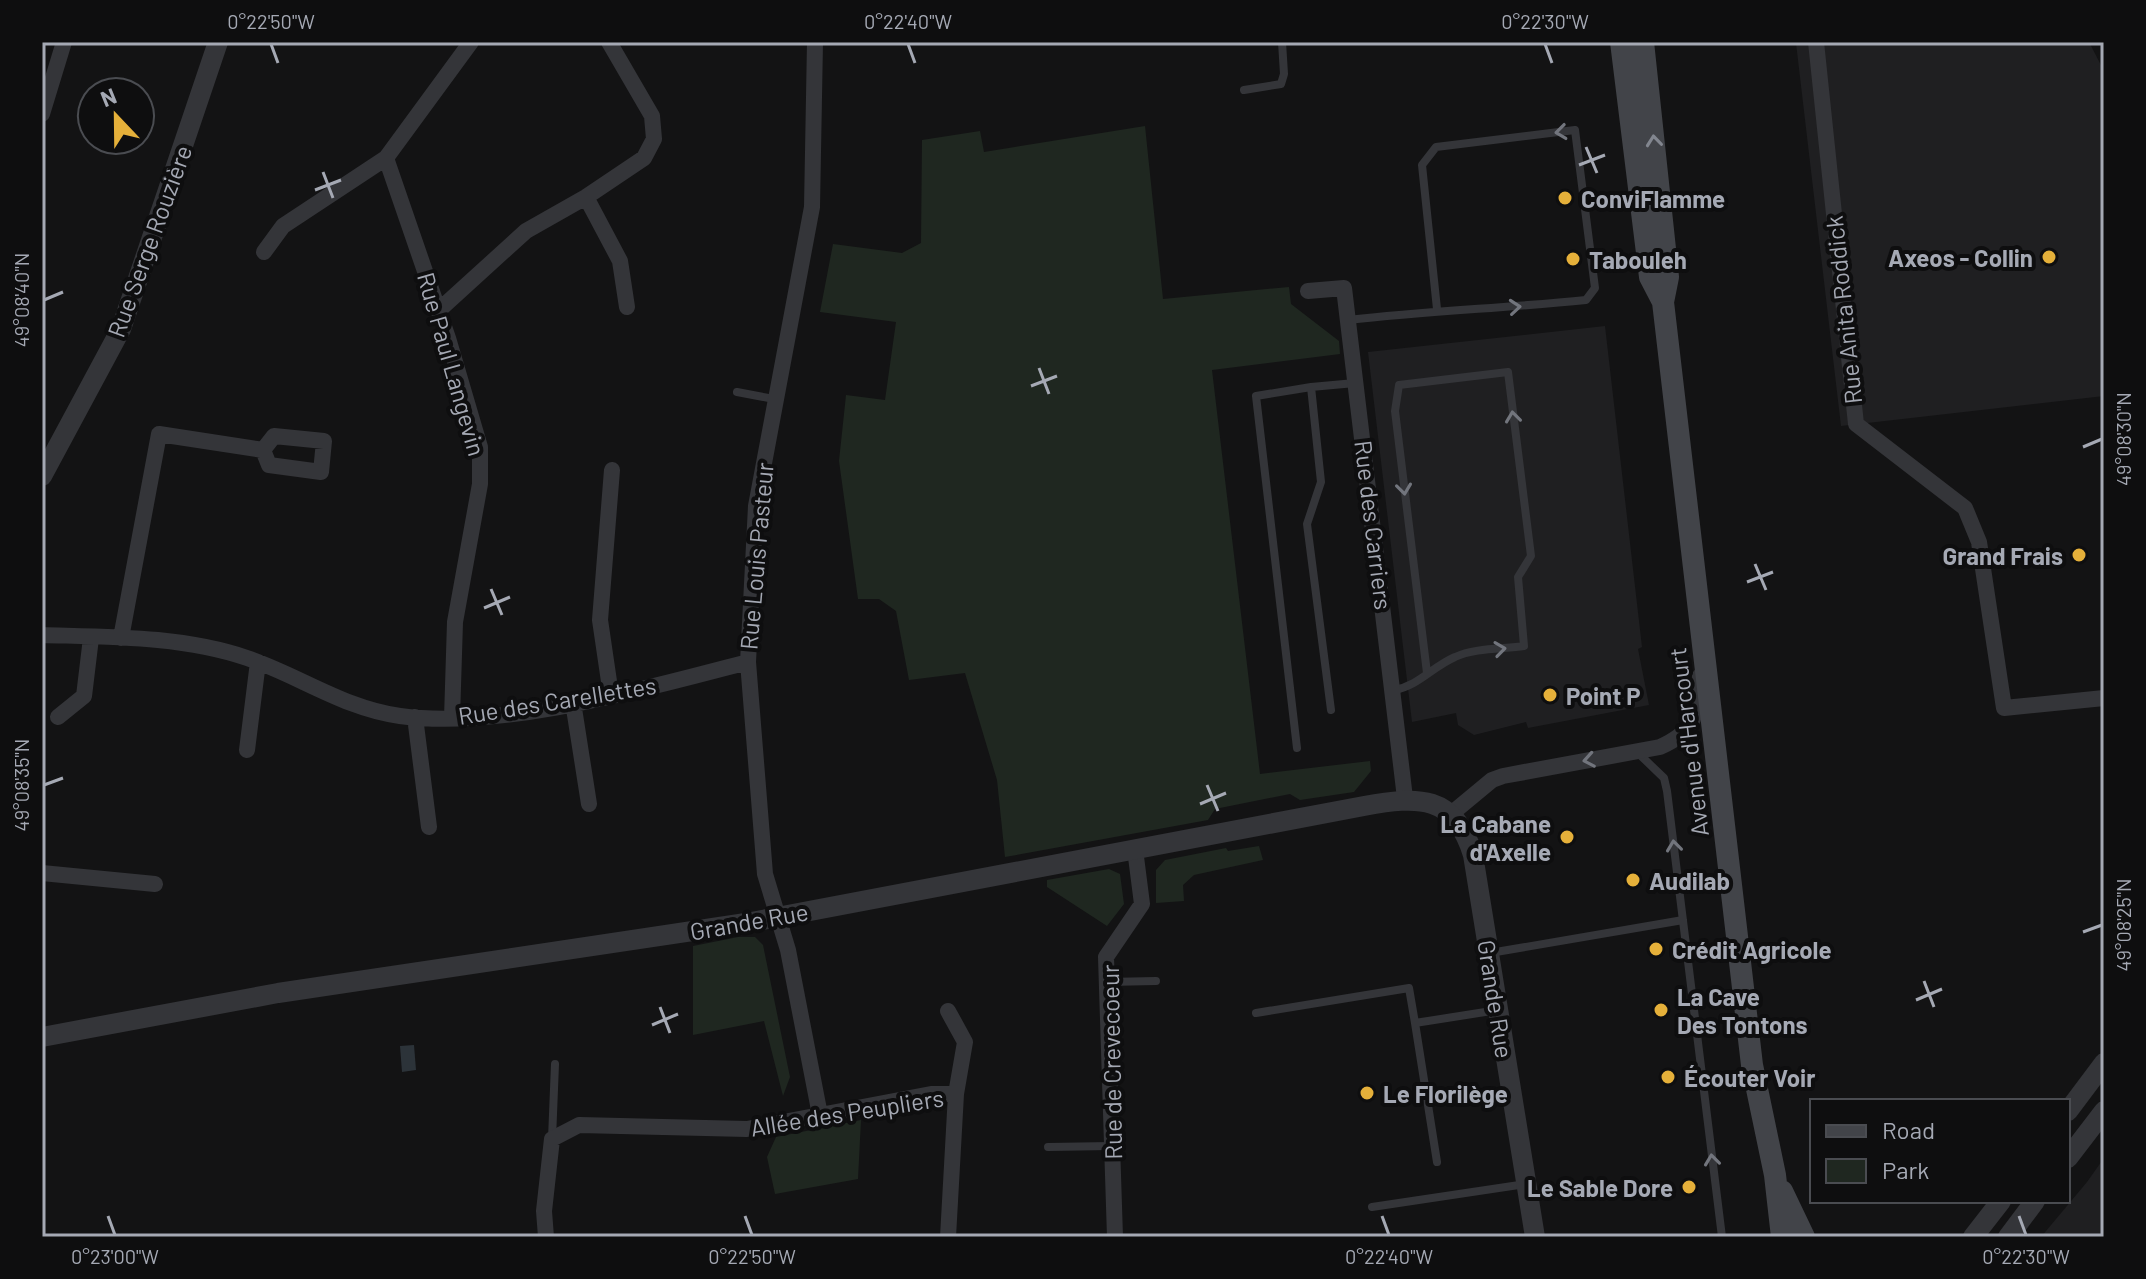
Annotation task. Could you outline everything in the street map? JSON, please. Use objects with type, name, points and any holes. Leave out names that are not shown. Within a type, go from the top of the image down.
[{"type":"main road","name":"Avenue d'Harcourt","points":[[1621,42],[1650,277],[1663,302]]},
{"type":"main road","name":"Avenue d'Harcourt","points":[[1643,42],[1668,277],[1663,302],[1703,650],[1752,1065],[1775,1175],[1782,1237]]},
{"type":"main road","name":"Avenue d'Harcourt","points":[[1775,1175],[1804,1237]]},
{"type":"street","points":[[42,114],[64,42]]},
{"type":"street","name":"Rue Serge Rouzière","points":[[42,476],[48,453],[121,329],[218,42]]},
{"type":"street","points":[[264,252],[283,226],[386,158],[471,42]]},
{"type":"street","points":[[438,311],[526,231],[586,197],[644,158],[654,139],[652,116],[609,42]]},
{"type":"street","name":"Rue Louis Pasteur","points":[[816,42],[812,207],[756,506],[748,662],[765,874],[788,950],[820,1115]]},
{"type":"street","name":"Rue Anita Roddick","points":[[1816,42],[1856,424],[1965,508],[1979,542],[2004,708],[2104,698]]},
{"type":"street","name":"Rue Paul Langevin","points":[[386,158],[466,395],[482,465],[455,622],[452,718]]},
{"type":"street","points":[[586,197],[620,261],[627,307]]},
{"type":"street","name":"Rue des Carriers","points":[[1308,291],[1344,288],[1405,798]]},
{"type":"street","points":[[121,638],[159,434],[263,450]]},
{"type":"street","points":[[611,695],[600,620],[612,470]]},
{"type":"street","name":"Rue des Carellettes","points":[[42,635],[195,645],[258,662],[339,700],[366,709],[415,717],[452,718],[573,702],[748,662]]},
{"type":"street","points":[[58,717],[84,696],[91,638]]},
{"type":"street","points":[[1451,814],[1492,780],[1660,747],[1689,730],[1697,711],[1703,650]]},
{"type":"street","points":[[247,750],[258,662]]},
{"type":"street","points":[[573,702],[589,804]]},
{"type":"street","points":[[415,717],[429,827]]},
{"type":"street","name":"Grande Rue","points":[[42,1037],[278,993],[778,917],[1405,798],[1422,800],[1451,814],[1467,836],[1473,855],[1535,1237]]},
{"type":"street","name":"Rue de Crevecoeur","points":[[1115,1237],[1106,957],[1142,904],[1135,849]]},
{"type":"street","points":[[42,873],[155,884]]},
{"type":"street","name":"Allée des Peupliers","points":[[948,1011],[965,1042],[956,1094],[948,1237]]},
{"type":"street","points":[[2070,1108],[2104,1063]]},
{"type":"street","name":"Allée des Peupliers","points":[[552,1139],[579,1125],[747,1129],[931,1094],[956,1094]]},
{"type":"street","points":[[2070,1155],[2104,1111]]},
{"type":"street","points":[[546,1237],[544,1211],[552,1139]]},
{"type":"street","points":[[1973,1237],[1999,1203]]},
{"type":"street","points":[[2008,1237],[2034,1203]]},
{"type":"lane","points":[[1244,90],[1281,84],[1284,74],[1282,42]]},
{"type":"lane","points":[[1348,320],[1437,309],[1484,310],[1586,300],[1595,288],[1575,130],[1436,147],[1422,165],[1437,309]]},
{"type":"lane","points":[[1394,690],[1412,688],[1427,673],[1457,655],[1524,646],[1518,577],[1531,556],[1508,372],[1399,385],[1395,411],[1427,673]]},
{"type":"lane","points":[[1297,748],[1256,396],[1356,383]]},
{"type":"lane","points":[[1311,387],[1321,482],[1307,524],[1331,710]]},
{"type":"lane","points":[[737,392],[774,399]]},
{"type":"lane","points":[[1635,752],[1664,778],[1722,1237]]},
{"type":"lane","points":[[1489,953],[1683,920]]},
{"type":"lane","points":[[1106,982],[1156,981]]},
{"type":"lane","points":[[1256,1013],[1409,988],[1437,1162]]},
{"type":"lane","points":[[1415,1023],[1498,1010]]},
{"type":"lane","points":[[552,1139],[555,1064]]},
{"type":"lane","points":[[1048,1147],[1112,1146]]},
{"type":"lane","points":[[1372,1207],[1527,1184]]},
{"type":"shaded area","points":[[2089,42],[2104,71],[2104,396],[1841,426],[1796,43]]},
{"type":"shaded area","points":[[1605,326],[1642,647],[1638,649],[1649,705],[1528,728],[1526,722],[1474,735],[1458,725],[1456,713],[1412,722],[1368,352]]},
{"type":"shaded area","points":[[414,1045],[416,1070],[402,1072],[400,1046]]},
{"type":"shaded area","points":[[2104,1158],[2104,1237],[2041,1237],[2070,1203]]},
{"type":"green space","points":[[1145,126],[1163,299],[1289,287],[1291,304],[1339,341],[1340,354],[1212,370],[1260,774],[1370,761],[1371,771],[1354,792],[1300,800],[1290,794],[1215,809],[1208,820],[1005,857],[997,780],[965,673],[909,680],[896,611],[879,599],[858,599],[839,461],[846,395],[885,400],[896,322],[820,312],[833,244],[902,253],[921,243],[922,140],[980,131],[984,152]]},
{"type":"green space","points":[[1259,846],[1263,860],[1194,875],[1183,885],[1184,901],[1156,903],[1156,870],[1165,860],[1226,848],[1228,851]]},
{"type":"green space","points":[[1109,869],[1120,874],[1124,904],[1107,926],[1047,887],[1047,880]]},
{"type":"green space","points":[[738,937],[755,937],[763,945],[790,1077],[783,1096],[764,1021],[693,1035],[693,946]]},
{"type":"green space","points":[[861,1120],[858,1179],[775,1194],[767,1157],[776,1137]]},
{"type":"place","name":"ConviFlamme","points":[[1565,198]]},
{"type":"place","name":"Axeos - Collin","points":[[2049,257]]},
{"type":"place","name":"Tabouleh","points":[[1573,259]]},
{"type":"place","name":"Grand Frais","points":[[2079,555]]},
{"type":"place","name":"Point P","points":[[1550,695]]},
{"type":"place","name":"La Cabane d'Axelle","points":[[1567,837]]},
{"type":"place","name":"Audilab","points":[[1633,880]]},
{"type":"place","name":"Crédit Agricole","points":[[1656,949]]},
{"type":"place","name":"La Cave Des Tontons","points":[[1661,1010]]},
{"type":"place","name":"Écouter Voir","points":[[1668,1077]]},
{"type":"place","name":"Le Florilège","points":[[1367,1093]]},
{"type":"place","name":"Le Sable Dore","points":[[1689,1187]]}]
